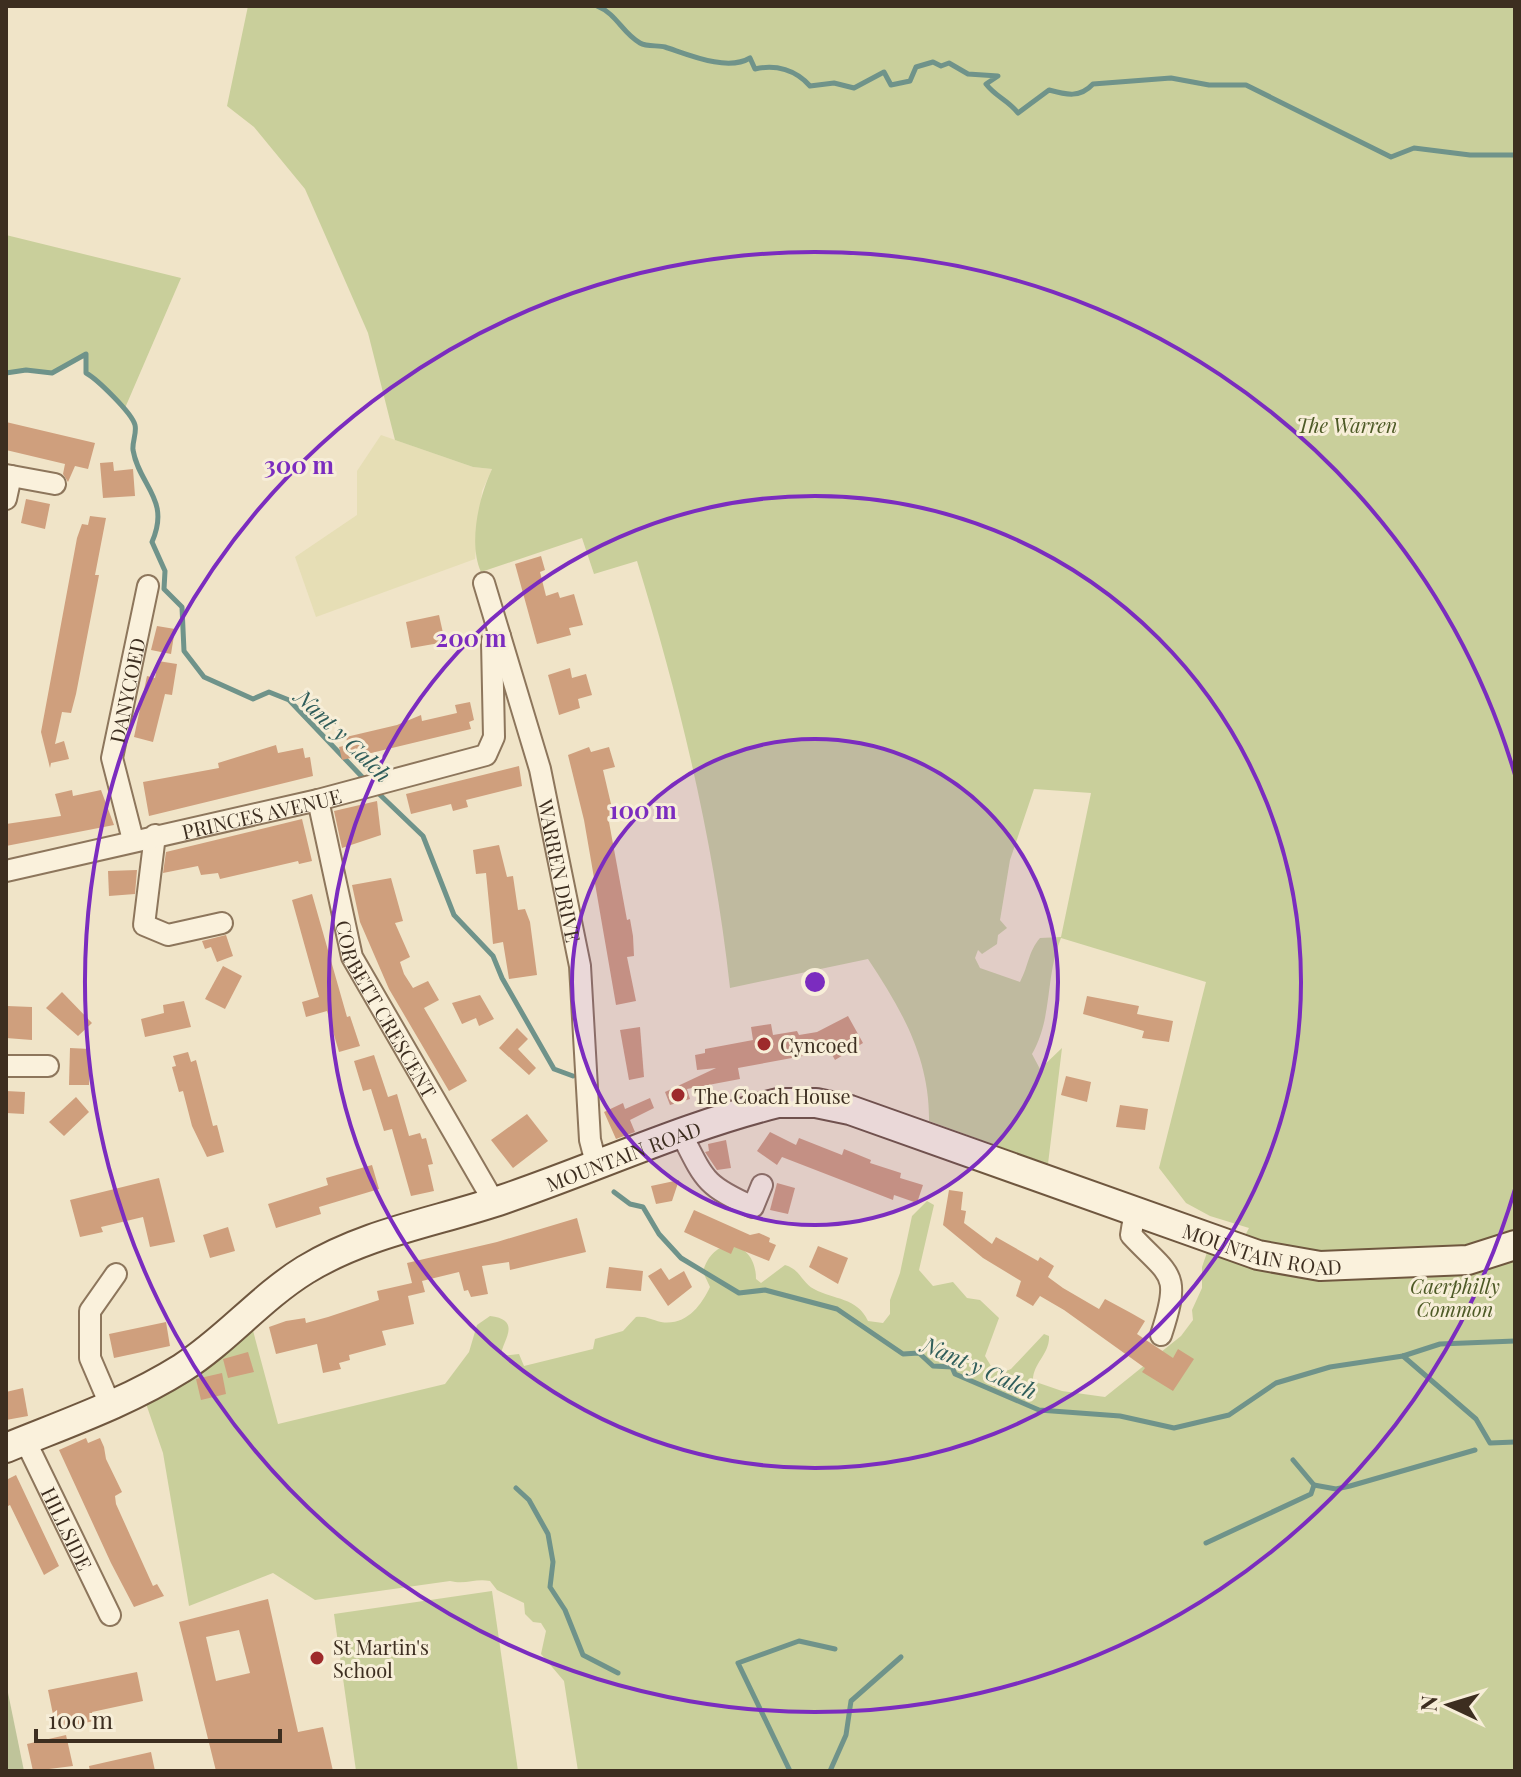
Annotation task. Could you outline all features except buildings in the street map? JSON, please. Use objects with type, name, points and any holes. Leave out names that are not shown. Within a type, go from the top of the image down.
[{"type":"main road","name":"MOUNTAIN ROAD","points":[[15,1444],[111,1407],[185,1366],[305,1270],[388,1232],[494,1202],[778,1103],[816,1103],[850,1110],[1240,1249],[1320,1266],[1468,1260],[1515,1245]]},
{"type":"street","points":[[6,499],[8,475],[55,484]]},
{"type":"street","name":"WARREN DRIVE","points":[[484,583],[540,769],[580,966],[590,1140],[597,1167]]},
{"type":"street","name":"DANYCOED","points":[[133,840],[112,758],[148,586]]},
{"type":"street","name":"PRINCES AVENUE","points":[[6,871],[318,800],[486,755],[494,737],[492,641],[500,636]]},
{"type":"street","name":"CORBETT CRESCENT","points":[[318,800],[352,957],[494,1202]]},
{"type":"street","points":[[155,835],[144,925],[168,935],[222,923]]},
{"type":"street","points":[[6,1066],[48,1066]]},
{"type":"street","points":[[682,1135],[699,1169],[717,1190],[753,1207],[762,1185]]},
{"type":"street","points":[[1135,1210],[1131,1235],[1169,1273],[1170,1307],[1161,1335]]},
{"type":"street","points":[[111,1407],[90,1358],[90,1311],[116,1274]]},
{"type":"street","name":"HILLSIDE","points":[[15,1444],[110,1615]]},
{"type":"shaded area","points":[[381,435],[473,467],[492,469],[482,491],[475,559],[316,617],[295,557],[357,515],[357,471]]},
{"type":"green space","points":[[248,6],[1515,6],[1515,1771],[578,1771],[564,1681],[541,1654],[546,1631],[541,1623],[533,1622],[525,1614],[524,1603],[497,1590],[490,1581],[450,1581],[315,1600],[273,1573],[189,1606],[163,1453],[142,1392],[248,1312],[278,1424],[445,1384],[469,1352],[477,1325],[490,1316],[500,1318],[508,1327],[501,1356],[519,1354],[524,1366],[593,1349],[595,1339],[623,1331],[636,1317],[661,1322],[678,1321],[692,1313],[702,1301],[710,1287],[703,1272],[708,1259],[724,1247],[742,1249],[749,1256],[756,1279],[761,1283],[785,1265],[814,1289],[858,1307],[868,1321],[883,1323],[890,1314],[890,1300],[900,1273],[912,1216],[927,1201],[934,1205],[919,1270],[933,1286],[953,1282],[967,1298],[980,1300],[999,1318],[985,1356],[991,1366],[1006,1371],[1011,1369],[1044,1334],[1049,1336],[1049,1342],[1035,1369],[1033,1381],[1062,1391],[1105,1397],[1181,1336],[1193,1320],[1192,1310],[1202,1288],[1202,1267],[1212,1238],[1238,1249],[1249,1228],[1210,1216],[1186,1203],[1159,1168],[1206,982],[1061,938],[1043,1026],[1032,1054],[1040,1069],[1062,1048],[1048,1164],[929,1121],[925,1077],[912,1036],[868,959],[730,988],[715,879],[694,772],[637,561],[594,574],[582,538],[481,572],[475,534],[483,493],[492,469],[473,467],[395,440],[368,333],[305,189],[254,127],[227,106]],"holes":[[[1034,789],[1091,793],[1061,937],[1040,938],[1020,982],[980,968],[975,958],[978,950],[982,954],[997,944],[998,935],[1007,928],[1000,920],[1010,860]]]},
{"type":"green space","points":[[6,235],[181,278],[125,408],[86,373],[85,355],[52,373],[26,370],[6,373]]},
{"type":"green space","points":[[492,1591],[518,1771],[356,1771],[334,1614]]},
{"type":"green space","points":[[6,1683],[24,1771],[6,1771]]},
{"type":"waterway","points":[[597,6],[643,44],[665,47],[719,63],[741,62],[750,58],[755,69],[770,67],[785,70],[810,86],[834,83],[854,88],[884,72],[891,85],[910,81],[916,67],[933,62],[941,66],[949,63],[968,74],[998,76],[986,84],[1018,113],[1049,90],[1073,94],[1083,92],[1093,84],[1171,78],[1209,85],[1246,85],[1391,157],[1414,148],[1470,155],[1515,155]]},
{"type":"waterway","name":"Nant y Calch","points":[[6,373],[26,370],[52,373],[86,354],[86,373],[114,397],[135,425],[133,450],[136,463],[152,493],[158,515],[152,542],[165,571],[164,589],[182,607],[184,651],[204,677],[253,699],[269,692],[289,700],[366,781]]},
{"type":"waterway","name":"Nant y Calch","points":[[376,791],[423,836],[454,915],[493,956],[502,978],[554,1069],[573,1076]]},
{"type":"waterway","name":"Nant y Calch","points":[[614,1192],[630,1204],[643,1207],[659,1234],[681,1258],[739,1293],[765,1290],[837,1309],[903,1354],[919,1353],[933,1366],[952,1367],[955,1374],[1039,1410],[1120,1416],[1174,1428],[1229,1415],[1276,1383],[1330,1367],[1403,1356],[1440,1344],[1515,1341]]},
{"type":"waterway","points":[[1403,1356],[1476,1419],[1490,1443],[1515,1442]]},
{"type":"waterway","points":[[1314,1485],[1336,1489],[1350,1486],[1475,1450]]},
{"type":"waterway","points":[[1206,1543],[1311,1494],[1314,1485],[1293,1460]]},
{"type":"waterway","points":[[516,1488],[529,1500],[548,1534],[553,1562],[550,1587],[565,1610],[583,1655],[618,1673]]},
{"type":"waterway","points":[[790,1771],[738,1663],[799,1641],[835,1649]]},
{"type":"waterway","points":[[830,1771],[846,1735],[851,1701],[901,1657]]},
{"type":"place","name":"Cyncoed","points":[[764,1044]]},
{"type":"place","name":"The Coach House","points":[[678,1095]]},
{"type":"place","name":"St Martin's School","points":[[317,1658]]},
{"type":"park label","name":"The Warren","points":[[1347,424]]},
{"type":"park label","name":"Caerphilly Common","points":[[1455,1296]]}]
